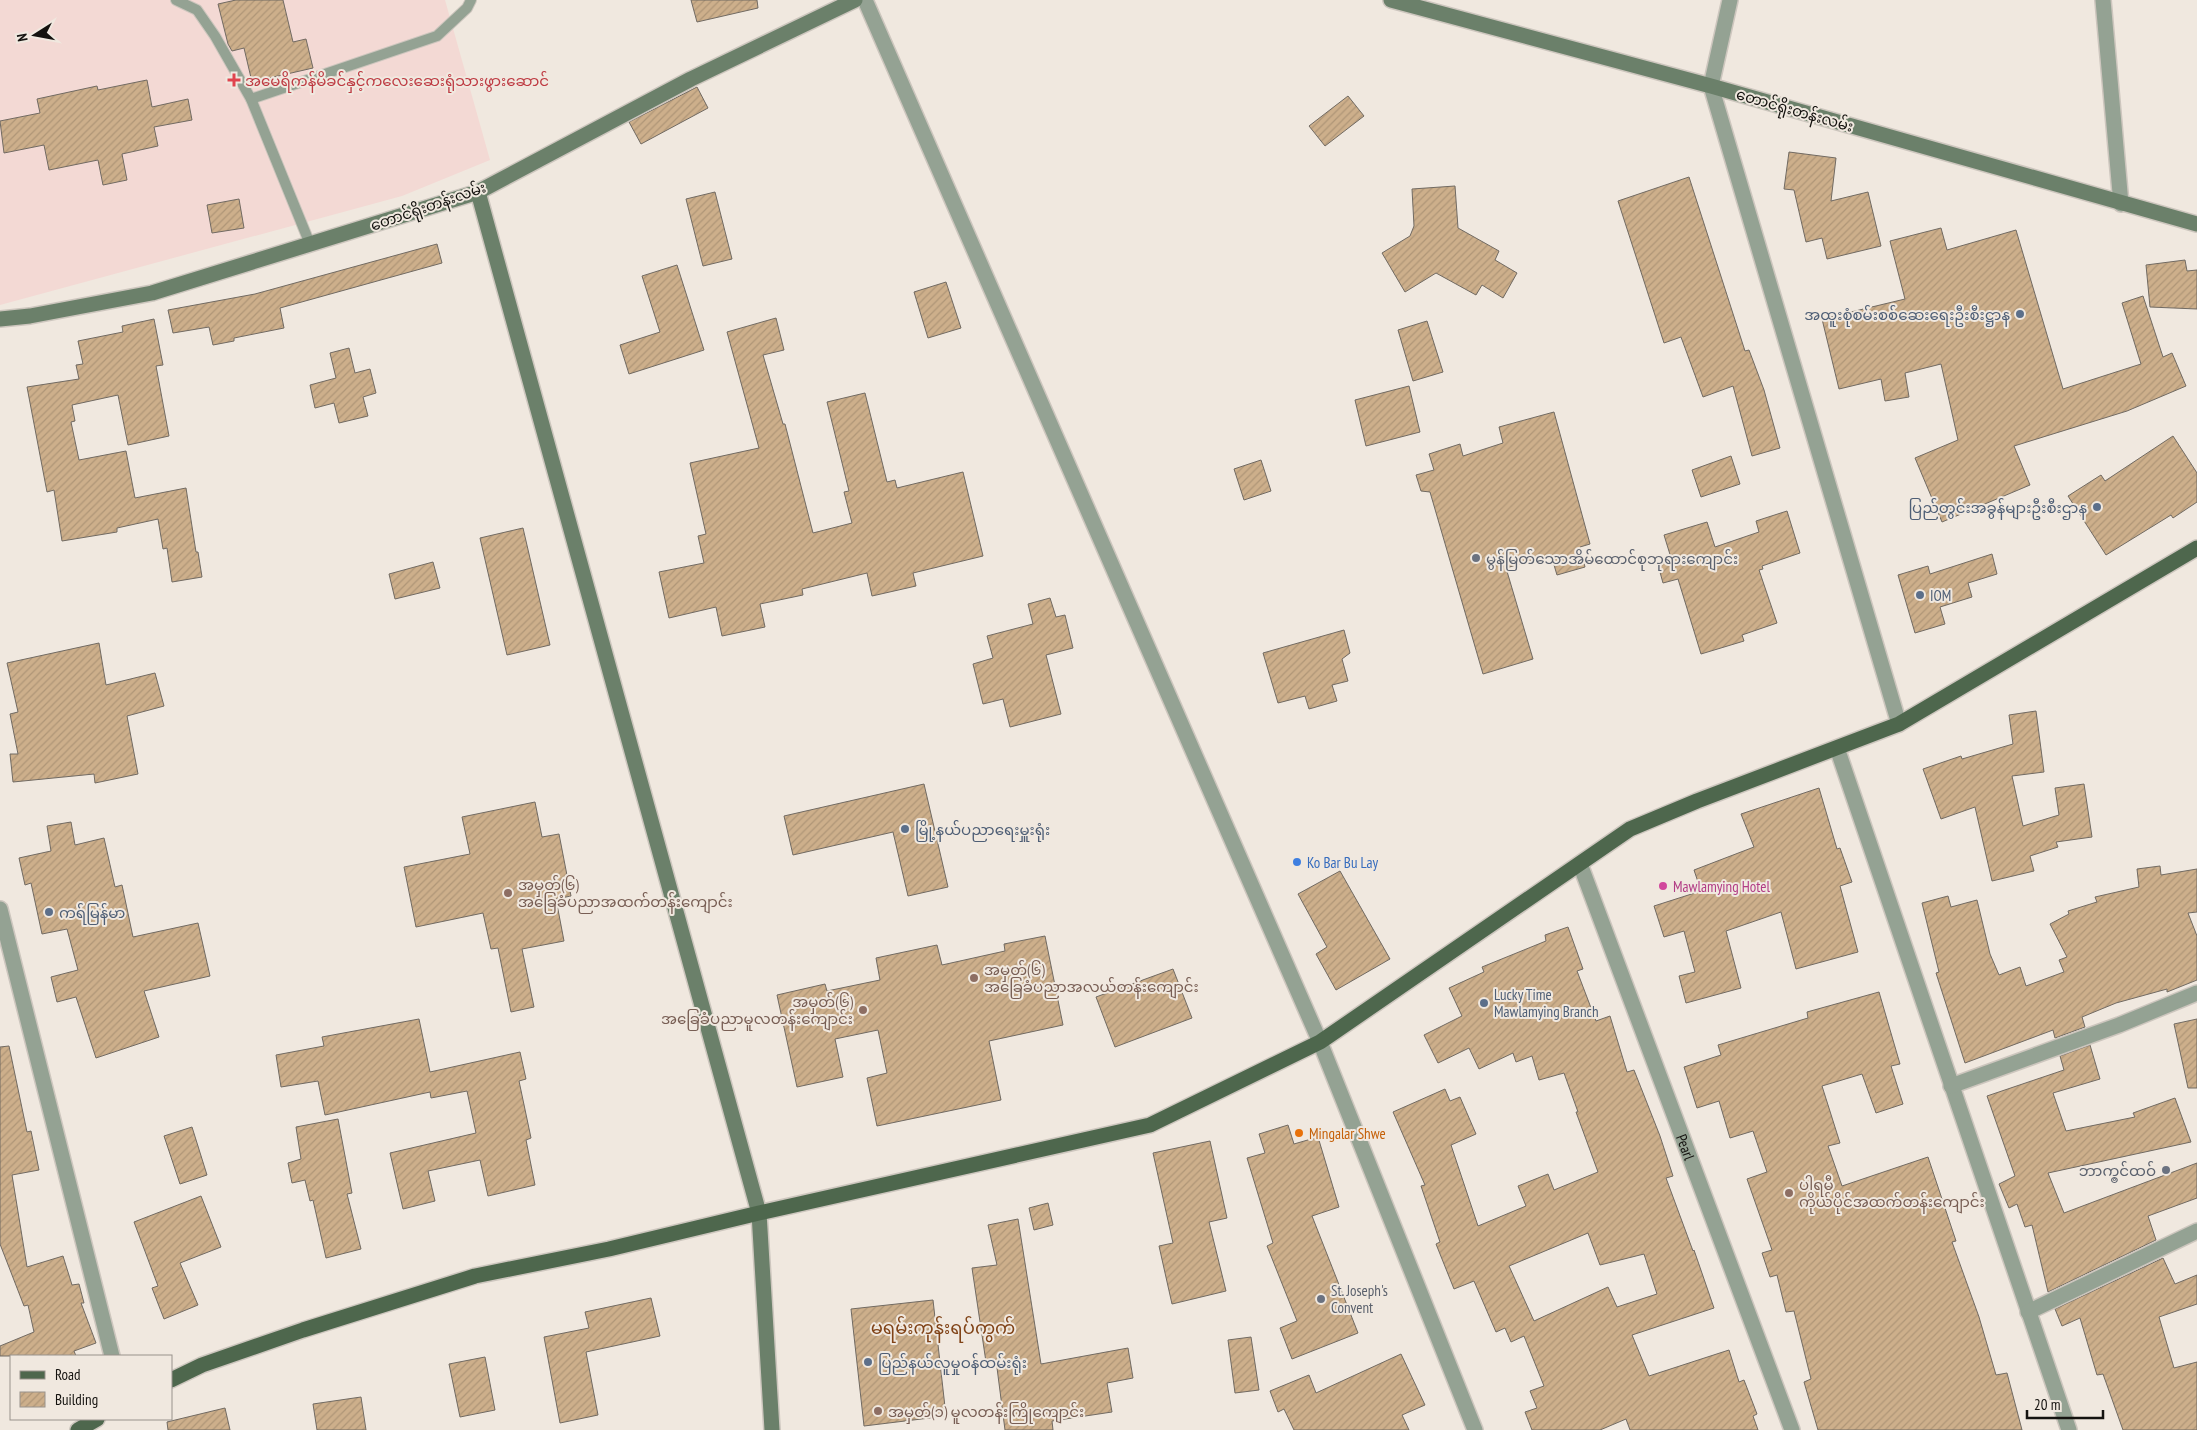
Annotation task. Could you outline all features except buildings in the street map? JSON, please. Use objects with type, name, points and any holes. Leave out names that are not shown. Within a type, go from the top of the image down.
[{"type":"main road","points":[[172,1380],[202,1365],[303,1330],[475,1276],[609,1249],[759,1213],[1150,1125],[1320,1042],[1630,829],[1697,801],[1900,724],[2196,550]]},
{"type":"main road","points":[[78,1430],[95,1420]]},
{"type":"street","name":"တောင်ရိုးတန်းလမ်း","points":[[0,319],[30,316],[152,293],[478,192],[691,79],[854,0]]},
{"type":"street","points":[[865,0],[1320,1042],[1475,1430]]},
{"type":"street","name":"တောင်ရိုးတန်းလမ်း","points":[[1391,0],[1711,86],[2121,204],[2197,224]]},
{"type":"street","points":[[1730,0],[1711,86],[1900,724]]},
{"type":"street","points":[[2102,0],[2121,204]]},
{"type":"street","points":[[478,192],[759,1213],[772,1430]]},
{"type":"street","points":[[1837,748],[2069,1430]]},
{"type":"street","name":"Pearl","points":[[1580,864],[1792,1430]]},
{"type":"street","points":[[0,909],[112,1355]]},
{"type":"street","points":[[1951,1086],[2119,1025],[2197,993]]},
{"type":"street","points":[[2028,1312],[2197,1231]]},
{"type":"lane","points":[[176,0],[197,10],[215,36],[250,99],[310,244]]},
{"type":"lane","points":[[250,99],[437,36],[467,8],[471,0]]},
{"type":"shaded area","name":"အမေရိကန်မိခင်နှင့်ကလေးဆေးရုံသားဖွားဆောင်","points":[[0,0],[445,0],[490,160],[402,196],[0,305]]},
{"type":"place","name":"အမေရိကန်မိခင်နှင့်ကလေးဆေးရုံသားဖွားဆောင်","points":[[234,80]]},
{"type":"place","name":"အထူးစုံစမ်းစစ်ဆေးရေးဦးစီးဋ္ဌာန","points":[[2020,314]]},
{"type":"place","name":"ပြည်တွင်းအခွန်များဦးစီးဌာန","points":[[2097,507]]},
{"type":"place","name":"မွန်မြတ်သောအိမ်ထောင်စုဘုရားကျောင်း","points":[[1476,558]]},
{"type":"place","name":"IOM","points":[[1920,595]]},
{"type":"place","name":"မြို့နယ်ပညာရေးမှူးရုံး","points":[[905,829]]},
{"type":"place","name":"Ko Bar Bu Lay","points":[[1297,862]]},
{"type":"place","name":"Mawlamying Hotel","points":[[1663,886]]},
{"type":"place","name":"အမှတ်(၆) အခြေခံပညာအထက်တန်းကျောင်း","points":[[508,893]]},
{"type":"place","name":"ကရ်မြန်မာ","points":[[49,912]]},
{"type":"place","name":"အမှတ်(၆) အခြေခံပညာအလယ်တန်းကျောင်း","points":[[974,978]]},
{"type":"place","name":"Lucky Time Mawlamying Branch","points":[[1484,1003]]},
{"type":"place","name":"အမှတ်(၆) အခြေခံပညာမူလတန်းကျောင်း","points":[[863,1010]]},
{"type":"place","name":"Mingalar Shwe","points":[[1299,1133]]},
{"type":"place","name":"ဘာက္ၜၚ်ထဝ်","points":[[2166,1170]]},
{"type":"place","name":"ပါရမီ ကိုယ်ပိုင်အထက်တန်းကျောင်း","points":[[1789,1193]]},
{"type":"place","name":"St. Joseph's Convent","points":[[1321,1299]]},
{"type":"place","name":"ပြည်နယ်လူမှုဝန်ထမ်းရုံး","points":[[868,1362]]},
{"type":"place","name":"အမှတ်(၁) မူလတန်းကြိုကျောင်း","points":[[878,1411]]},
{"type":"district","name":"မရမ်းကုန်းရပ်ကွက်","points":[[943,1327]]}]
